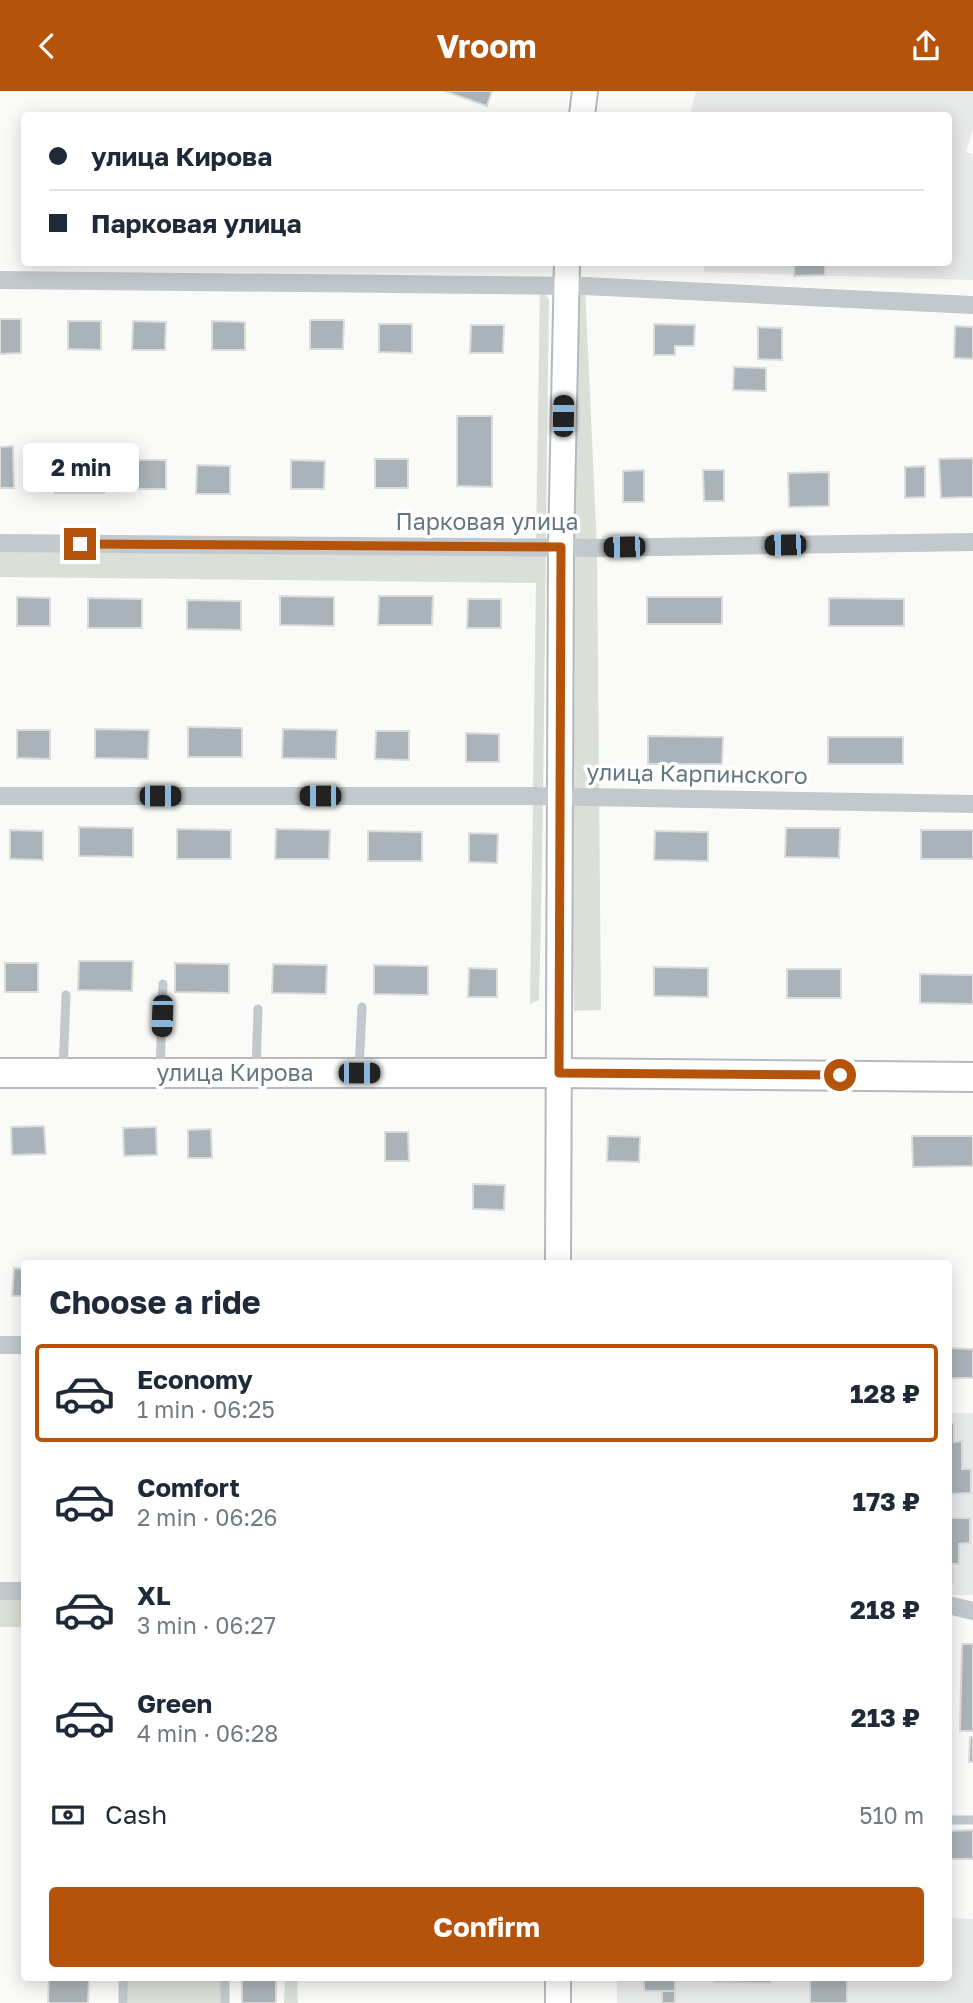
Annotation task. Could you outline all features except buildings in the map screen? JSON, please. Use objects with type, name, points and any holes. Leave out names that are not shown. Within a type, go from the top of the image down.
[{"type":"main road","points":[[582,112],[585,91]]},
{"type":"main road","points":[[558,1260],[561,547],[566,274]]},
{"type":"main road","name":"улица Кирова","points":[[0,1073],[559,1073],[973,1077]]},
{"type":"main road","points":[[558,1981],[558,2003]]},
{"type":"street","points":[[0,279],[566,274],[973,305]]},
{"type":"street","name":"Парковая улица","points":[[0,543],[561,547],[973,543]]},
{"type":"street","name":"улица Карпинского","points":[[0,796],[559,797],[973,804]]},
{"type":"street","points":[[0,1345],[21,1345]]},
{"type":"street","points":[[0,1591],[21,1591]]},
{"type":"street","points":[[952,1606],[973,1611]]},
{"type":"lane","points":[[160,1073],[163,984]]},
{"type":"lane","points":[[63,1073],[66,995]]},
{"type":"lane","points":[[359,1073],[362,1007]]},
{"type":"lane","points":[[256,1073],[258,1009]]},
{"type":"lane","points":[[952,1820],[973,1820]]},
{"type":"lane","points":[[123,1981],[123,2003]]},
{"type":"lane","points":[[225,1981],[225,2003]]},
{"type":"shaded area","points":[[696,91],[973,91],[973,130],[966,152],[973,155],[973,280],[704,272],[704,266],[952,266],[952,112],[691,112]]},
{"type":"shaded area","points":[[540,285],[549,300],[543,825],[539,1000],[530,1004],[536,583],[0,577],[0,543],[536,547]]},
{"type":"shaded area","points":[[576,286],[585,286],[597,548],[601,1010],[574,1011],[570,832]]},
{"type":"shaded area","points":[[952,1413],[973,1413],[973,1595],[952,1595]]},
{"type":"shaded area","points":[[0,1591],[21,1591],[21,1627],[0,1627]]},
{"type":"shaded area","points":[[952,1918],[973,1919],[973,2003],[617,2003],[617,1981],[952,1981]]},
{"type":"shaded area","points":[[123,1981],[225,1981],[225,2003],[123,2003]]},
{"type":"shaded area","points":[[285,1981],[297,1981],[298,2003],[284,2003]]},
{"type":"route","points":[[80,544],[561,547],[559,1073],[840,1075]]}]
